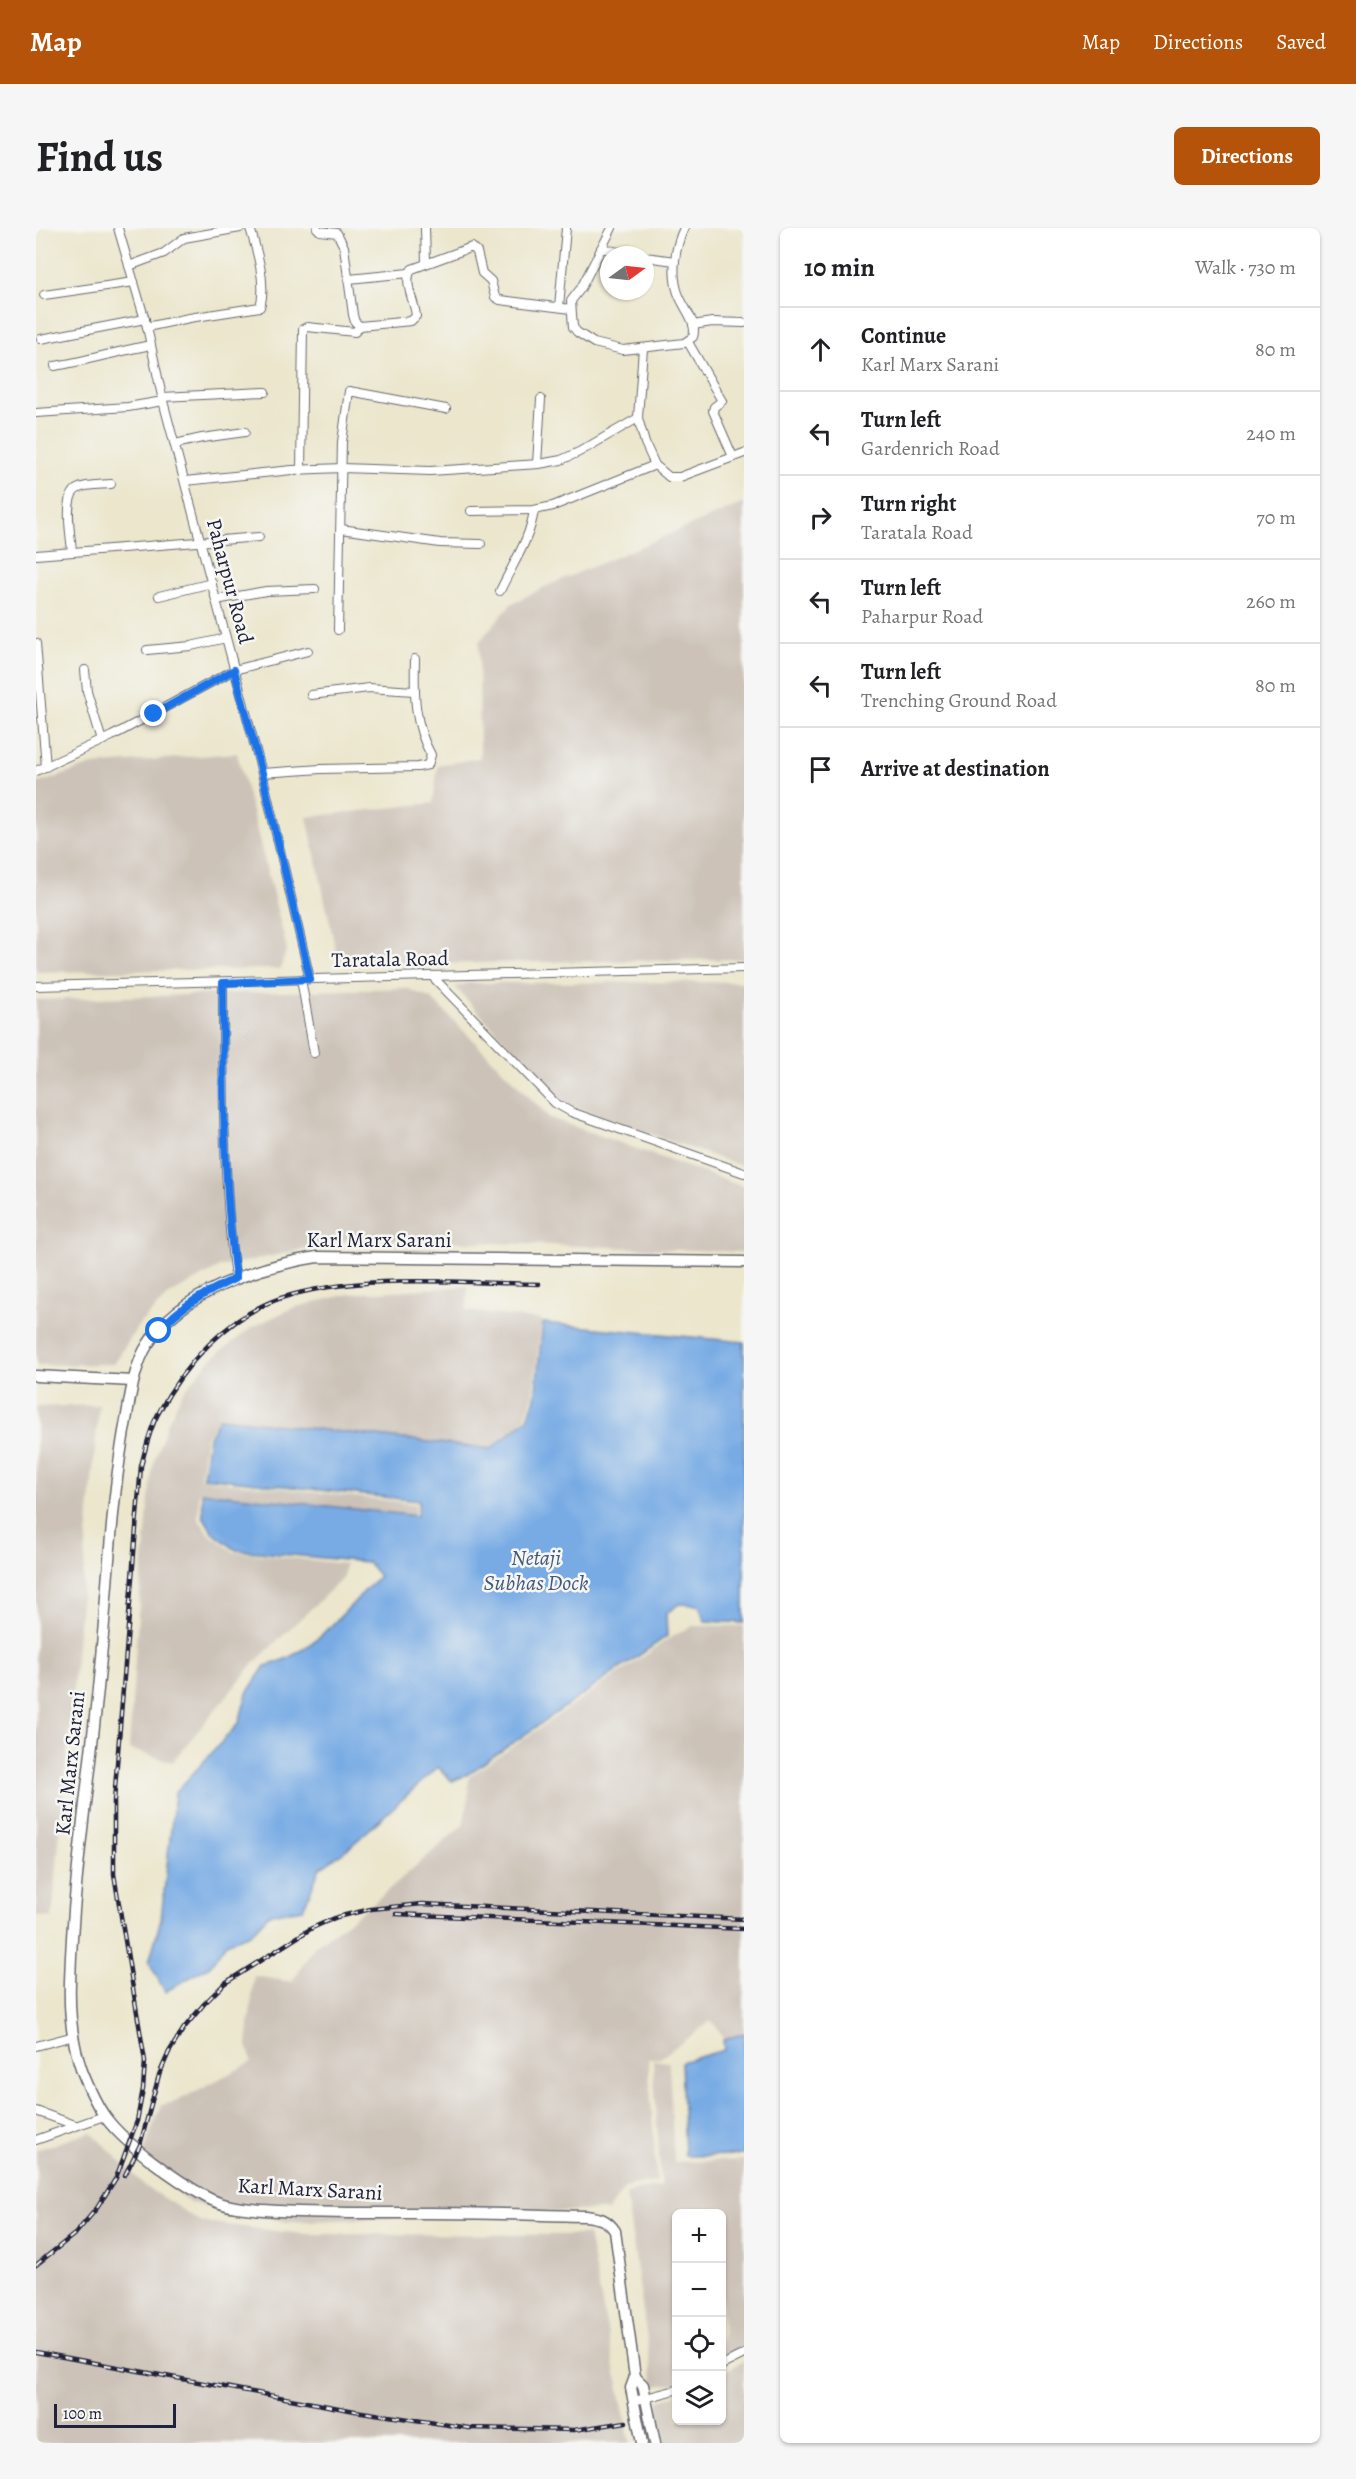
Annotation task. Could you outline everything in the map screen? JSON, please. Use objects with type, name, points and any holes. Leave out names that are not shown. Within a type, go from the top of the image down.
[{"type":"main road","name":"Karl Marx Sarani","points":[[642,2443],[631,2388],[636,2377],[615,2231],[610,2223],[601,2218],[471,2213],[314,2213],[236,2207],[207,2198],[150,2159],[104,2116],[83,2072],[74,2036],[70,1982],[77,1882],[102,1648],[118,1459],[133,1381],[147,1344],[166,1323],[215,1288],[236,1278],[292,1261],[343,1256],[744,1262]]},
{"type":"main road","points":[[36,1376],[133,1381]]},
{"type":"main road","points":[[36,1384],[57,1378]]},
{"type":"main road","points":[[636,2377],[643,2385],[655,2443]]},
{"type":"street","name":"Paharpur Road","points":[[118,228],[146,323],[162,399],[262,773],[305,979],[314,1053]]},
{"type":"street","points":[[129,266],[164,253],[184,238],[240,228]]},
{"type":"street","points":[[41,339],[260,307],[263,298],[262,286],[250,228]]},
{"type":"street","points":[[317,228],[320,231],[337,233],[341,239],[353,315],[355,322],[360,326],[411,321],[416,316],[407,281],[408,273]]},
{"type":"street","points":[[425,228],[426,262]]},
{"type":"street","points":[[559,307],[566,228]]},
{"type":"street","points":[[602,246],[612,228]]},
{"type":"street","points":[[600,250],[581,288],[571,301],[573,327],[577,332],[594,343],[623,350],[688,342],[695,334],[678,293],[675,261],[684,228]]},
{"type":"street","points":[[349,279],[408,273],[426,262],[472,247],[477,252],[482,273],[491,281],[495,297],[500,300],[571,309]]},
{"type":"street","points":[[654,258],[675,261]]},
{"type":"street","points":[[44,296],[134,282]]},
{"type":"street","points":[[693,325],[712,322],[744,323]]},
{"type":"street","points":[[301,470],[303,330],[307,327],[355,332],[360,326]]},
{"type":"street","points":[[688,342],[722,401],[714,407],[713,411],[733,457]]},
{"type":"street","points":[[55,366],[94,360],[117,351],[151,345]]},
{"type":"street","points":[[643,348],[638,418],[645,443],[655,465],[664,474],[674,478],[744,453]]},
{"type":"street","points":[[338,630],[342,442],[349,391],[446,408]]},
{"type":"street","points":[[36,413],[128,407],[162,399],[265,393]]},
{"type":"street","points":[[537,464],[541,399]]},
{"type":"street","points":[[185,481],[342,468],[430,471],[537,464],[561,460],[579,452],[638,418]]},
{"type":"street","points":[[175,444],[245,432]]},
{"type":"street","points":[[471,511],[534,510],[553,506],[655,465]]},
{"type":"street","points":[[72,551],[69,511],[72,493],[77,489],[111,484]]},
{"type":"street","points":[[500,591],[526,541],[534,510]]},
{"type":"street","points":[[341,529],[440,543],[481,544]]},
{"type":"street","points":[[36,555],[259,537]]},
{"type":"street","points":[[159,596],[212,583]]},
{"type":"street","points":[[216,600],[266,591],[315,589]]},
{"type":"street","points":[[147,650],[191,646],[226,638]]},
{"type":"street","points":[[36,643],[46,767]]},
{"type":"street","points":[[36,771],[102,741],[234,670],[308,651]]},
{"type":"street","points":[[262,773],[321,769],[425,767],[431,761],[431,755],[421,736],[414,691],[415,659]]},
{"type":"street","points":[[85,670],[87,691],[102,741]]},
{"type":"street","points":[[311,695],[369,688],[414,691]]},
{"type":"street","name":"Taratala Road","points":[[36,986],[744,968]]},
{"type":"street","points":[[432,976],[555,1103],[571,1112],[744,1173]]},
{"type":"street","points":[[223,983],[227,1186],[236,1278]]},
{"type":"street","points":[[36,2046],[74,2036]]},
{"type":"street","points":[[36,2111],[75,2126]]},
{"type":"street","points":[[36,2140],[104,2116]]},
{"type":"street","points":[[726,2364],[744,2354]]},
{"type":"street","points":[[634,2401],[672,2391]]},
{"type":"shaded area","points":[[744,503],[744,959],[339,965],[307,817],[433,803],[438,765],[480,758],[479,642],[511,604],[549,585]]},
{"type":"shaded area","points":[[237,753],[287,949],[280,969],[36,972],[36,784],[92,765]]},
{"type":"shaded area","points":[[744,982],[744,1167],[563,1103],[455,987],[468,983]]},
{"type":"shaded area","points":[[406,988],[432,999],[550,1118],[744,1187],[744,1252],[356,1238],[220,1267],[170,1294],[140,1323],[114,1364],[36,1365],[36,1000]]},
{"type":"shaded area","points":[[468,1286],[466,1311],[542,1320],[532,1397],[525,1418],[489,1450],[217,1419],[206,1438],[200,1479],[416,1504],[414,1516],[199,1492],[198,1519],[210,1535],[234,1552],[345,1564],[343,1578],[254,1663],[172,1762],[129,1749],[138,1615],[152,1469],[167,1424],[182,1393],[210,1360],[251,1328],[292,1308],[349,1294]]},
{"type":"shaded area","points":[[99,1405],[52,1918],[36,1915],[36,1407]]},
{"type":"shaded area","points":[[693,1626],[744,1626],[744,2032],[723,2039],[711,2021],[660,2058],[648,2059],[657,2182],[633,2185],[624,2189],[607,2212],[602,2210],[287,2222],[190,2203],[140,2161],[161,2105],[175,2102],[252,2062],[247,2046],[254,1976],[292,1982],[315,1946],[372,1904],[463,1825],[468,1802],[469,1777],[670,1638]]},
{"type":"shaded area","points":[[653,2060],[669,2062],[674,2162],[744,2160],[744,2348],[726,2359],[726,2209],[672,2209],[672,2384],[654,2386],[626,2195],[635,2190],[661,2187]]},
{"type":"shaded area","points":[[91,2132],[146,2187],[201,2222],[302,2234],[588,2235],[630,2443],[36,2443],[36,2150]]},
{"type":"shaded area","points":[[744,2361],[744,2443],[662,2443],[656,2416],[660,2400],[672,2396],[672,2425],[726,2425],[726,2371]]},
{"type":"water","name":"Netaji Subhas Dock","points":[[543,1323],[744,1342],[744,1623],[705,1621],[699,1605],[679,1604],[666,1614],[667,1636],[468,1774],[452,1781],[438,1767],[350,1847],[320,1868],[303,1909],[269,1914],[250,1934],[226,1943],[210,1966],[165,1992],[149,1962],[161,1919],[175,1793],[239,1723],[247,1693],[265,1666],[282,1661],[313,1642],[379,1576],[367,1562],[236,1550],[213,1533],[203,1516],[202,1492],[417,1516],[419,1501],[203,1477],[209,1437],[219,1418],[491,1449],[528,1418],[535,1398]]},
{"type":"water","points":[[744,2033],[744,2155],[685,2156],[681,2062],[724,2050],[723,2040]]},
{"type":"railway","points":[[36,2265],[76,2233],[97,2208],[116,2178],[137,2121],[143,2089],[145,2061],[114,1874],[114,1801],[141,1466],[158,1414],[180,1378],[209,1344],[243,1317],[281,1298],[311,1290],[376,1282],[443,1281],[539,1284]]},
{"type":"railway","points":[[125,2175],[140,2145],[159,2075],[169,2052],[184,2028],[225,1983],[312,1928],[337,1917],[371,1909],[422,1904],[744,1919]]},
{"type":"railway","points":[[396,1914],[744,1929]]},
{"type":"railway","points":[[36,2352],[355,2411],[469,2428],[574,2430],[626,2422]]},
{"type":"route","points":[[154,714],[234,670],[262,773],[310,979],[223,983],[227,1175],[236,1278],[215,1288],[179,1312],[159,1331]]}]
